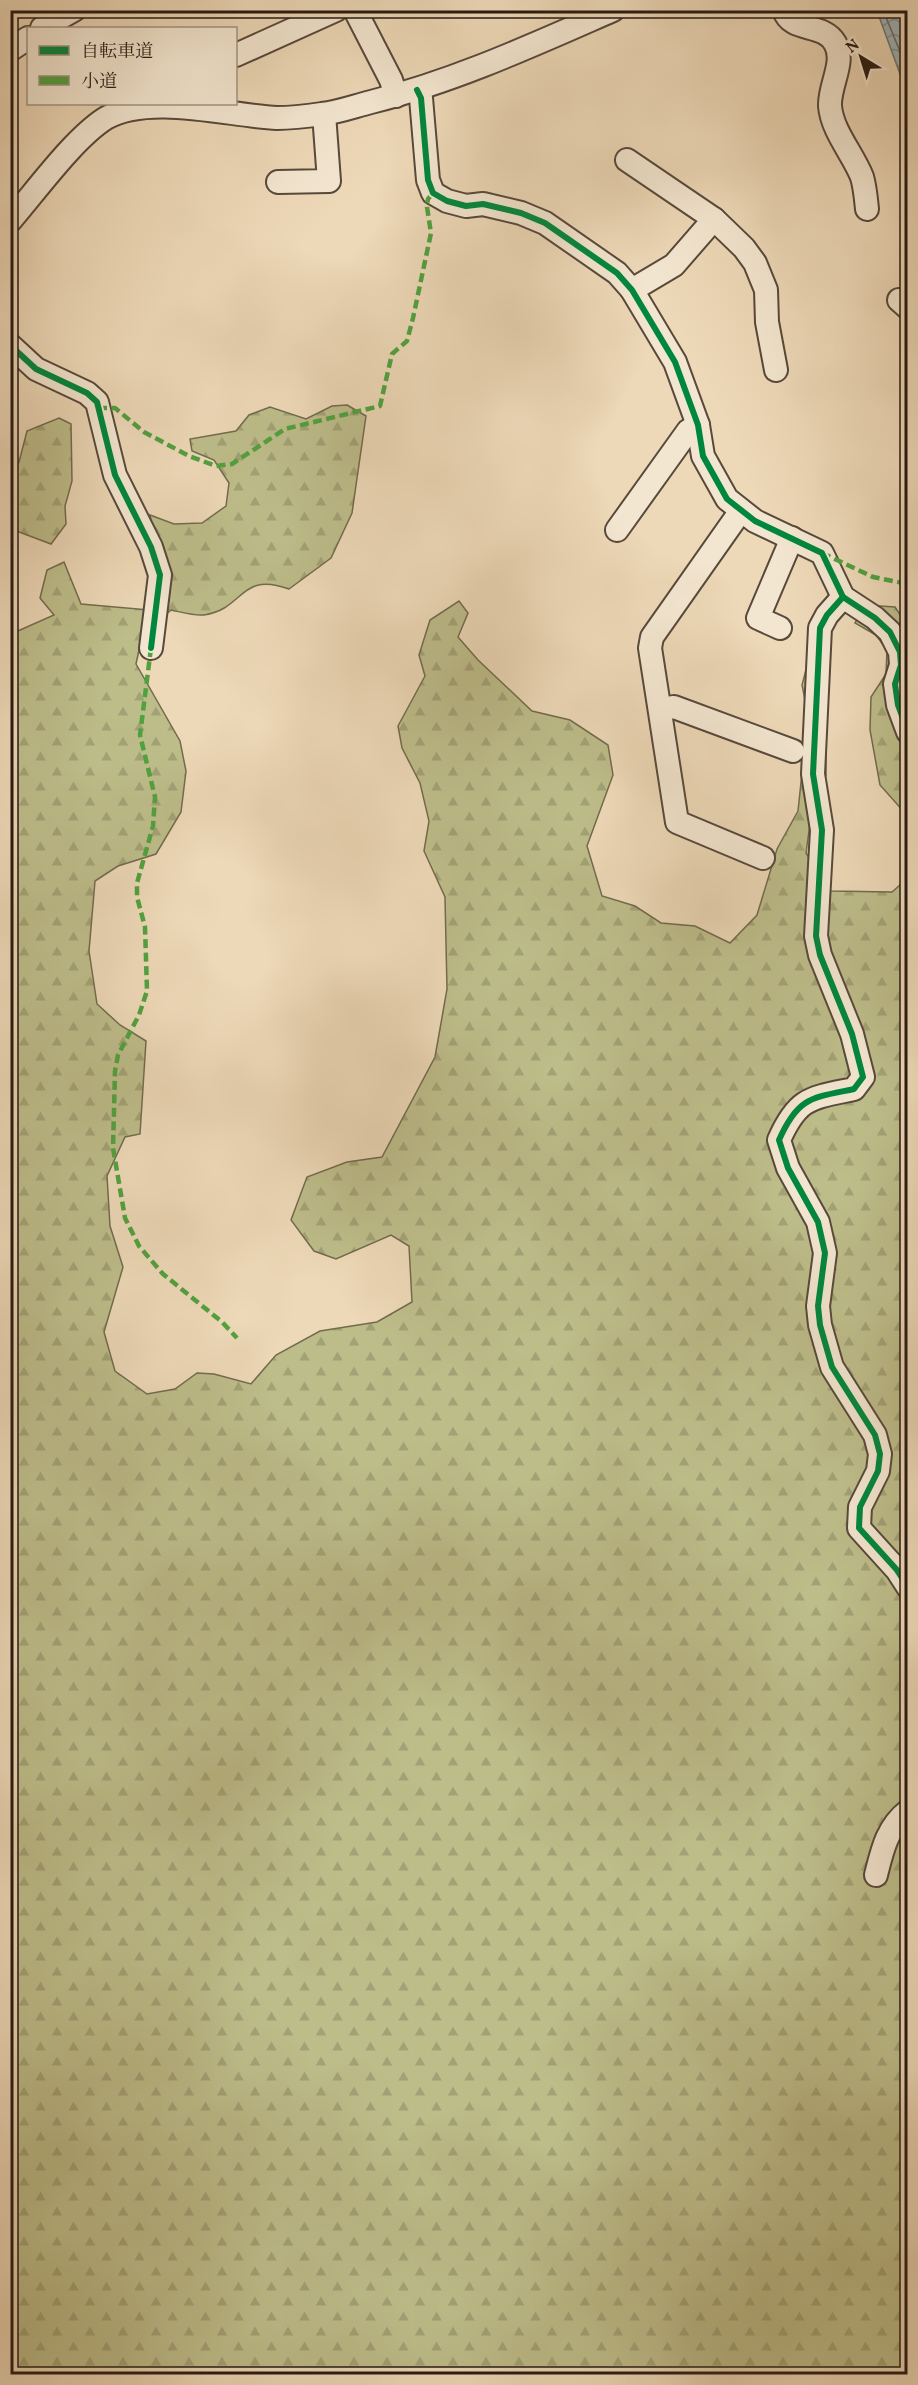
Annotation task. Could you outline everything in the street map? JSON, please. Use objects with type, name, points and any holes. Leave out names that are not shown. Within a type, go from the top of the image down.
[{"type":"street","points":[[237,56],[336,10]]},
{"type":"street","points":[[355,10],[391,81],[406,93],[421,98],[428,180],[434,193],[447,201],[466,206],[483,204],[521,213],[545,223],[617,273],[632,290],[675,362],[698,425],[704,456],[728,499],[740,512],[822,553],[843,597],[890,632],[900,652],[901,665],[895,684],[898,705],[908,732]]},
{"type":"street","points":[[784,10],[787,18],[793,24],[821,30],[834,41],[840,53],[831,89],[830,107],[834,122],[863,179],[867,209]]},
{"type":"street","points":[[10,221],[86,135],[107,118],[128,110],[162,107],[208,109],[278,118],[324,114],[406,93],[543,43],[608,12]]},
{"type":"street","points":[[10,50],[27,39]]},
{"type":"street","points":[[278,182],[329,181],[324,114]]},
{"type":"street","points":[[627,160],[714,219],[755,262],[766,290],[767,322],[776,370]]},
{"type":"street","points":[[632,290],[674,265],[714,219]]},
{"type":"street","points":[[10,345],[36,369],[87,393],[97,402],[115,475],[151,547],[160,576],[151,648]]},
{"type":"street","points":[[617,530],[688,431],[698,425]]},
{"type":"street","points":[[740,512],[652,637],[650,648],[677,822],[763,858]]},
{"type":"street","points":[[780,628],[758,618],[792,538]]},
{"type":"street","points":[[843,597],[827,615],[820,628],[813,774],[822,830],[816,936],[820,955],[852,1034],[863,1077],[854,1089],[816,1097],[797,1108],[789,1118],[779,1140],[788,1168],[818,1222],[825,1253],[818,1306],[820,1325],[832,1367],[875,1435],[880,1454],[878,1470],[860,1506],[859,1528],[897,1569],[908,1587]]},
{"type":"street","points":[[660,709],[674,707],[794,751]]},
{"type":"street","points":[[876,1875],[883,1845],[898,1818],[908,1811]]},
{"type":"green space","points":[[347,405],[366,416],[352,513],[331,558],[289,589],[260,585],[243,593],[228,606],[204,615],[171,610],[142,636],[136,664],[180,741],[186,771],[181,812],[156,854],[118,866],[95,881],[89,951],[97,1004],[120,1025],[146,1041],[140,1134],[125,1137],[107,1176],[110,1226],[123,1267],[104,1332],[115,1371],[147,1394],[175,1389],[197,1373],[214,1374],[251,1384],[276,1355],[320,1331],[377,1322],[412,1302],[409,1246],[391,1235],[336,1259],[314,1251],[291,1220],[307,1177],[347,1162],[382,1157],[435,1057],[447,989],[445,897],[424,851],[429,821],[420,783],[402,748],[398,726],[425,676],[419,655],[430,620],[459,601],[468,613],[458,637],[478,660],[532,711],[570,720],[608,745],[613,775],[587,846],[602,896],[635,906],[661,923],[695,926],[730,943],[757,915],[777,849],[798,811],[808,715],[802,685],[817,628],[826,703],[826,775],[811,816],[806,853],[830,891],[892,892],[908,878],[907,2374],[11,2374],[11,634],[54,615],[40,598],[47,570],[64,562],[81,604],[149,610],[153,532],[150,515],[174,524],[202,523],[226,506],[229,483],[214,460],[192,451],[190,439],[236,431],[249,415],[270,407],[306,419],[332,406]]},
{"type":"green space","points":[[59,418],[71,424],[72,481],[65,506],[66,524],[51,544],[11,529],[11,470],[19,462],[27,431]]},
{"type":"green space","points":[[865,605],[895,607],[907,625],[907,833],[905,813],[880,785],[870,730],[871,697],[886,674],[887,650],[876,635],[855,623]]},
{"type":"water","points":[[877,11],[907,11],[907,93]]},
{"type":"marked path","points":[[98,408],[115,408],[144,432],[189,456],[216,466],[232,464],[285,429],[380,406],[392,354],[407,341],[413,318],[431,233],[427,207],[428,199],[433,193]]},
{"type":"marked path","points":[[822,553],[873,577],[908,584]]},
{"type":"marked path","points":[[151,648],[140,735],[155,797],[153,826],[137,883],[137,897],[145,927],[147,991],[139,1015],[118,1055],[115,1071],[113,1148],[125,1218],[139,1246],[163,1274],[222,1322],[237,1338]]},
{"type":"cycle path","points":[[417,90],[421,98],[428,180],[433,193],[447,201],[466,206],[483,204],[521,213],[545,223],[617,273],[632,290],[675,362],[698,425],[703,456],[727,499],[755,521],[822,553],[843,597],[875,618],[890,632],[900,652],[901,665],[895,684],[898,705],[908,732]]},
{"type":"cycle path","points":[[10,345],[36,369],[87,393],[97,402],[115,475],[151,547],[160,575],[151,648]]},
{"type":"cycle path","points":[[843,597],[827,615],[820,628],[813,774],[822,830],[816,936],[820,955],[852,1034],[863,1077],[854,1089],[816,1098],[800,1107],[779,1140],[788,1168],[818,1222],[825,1253],[818,1306],[820,1325],[832,1367],[875,1435],[880,1454],[878,1471],[860,1507],[859,1528],[897,1570],[908,1587]]}]
